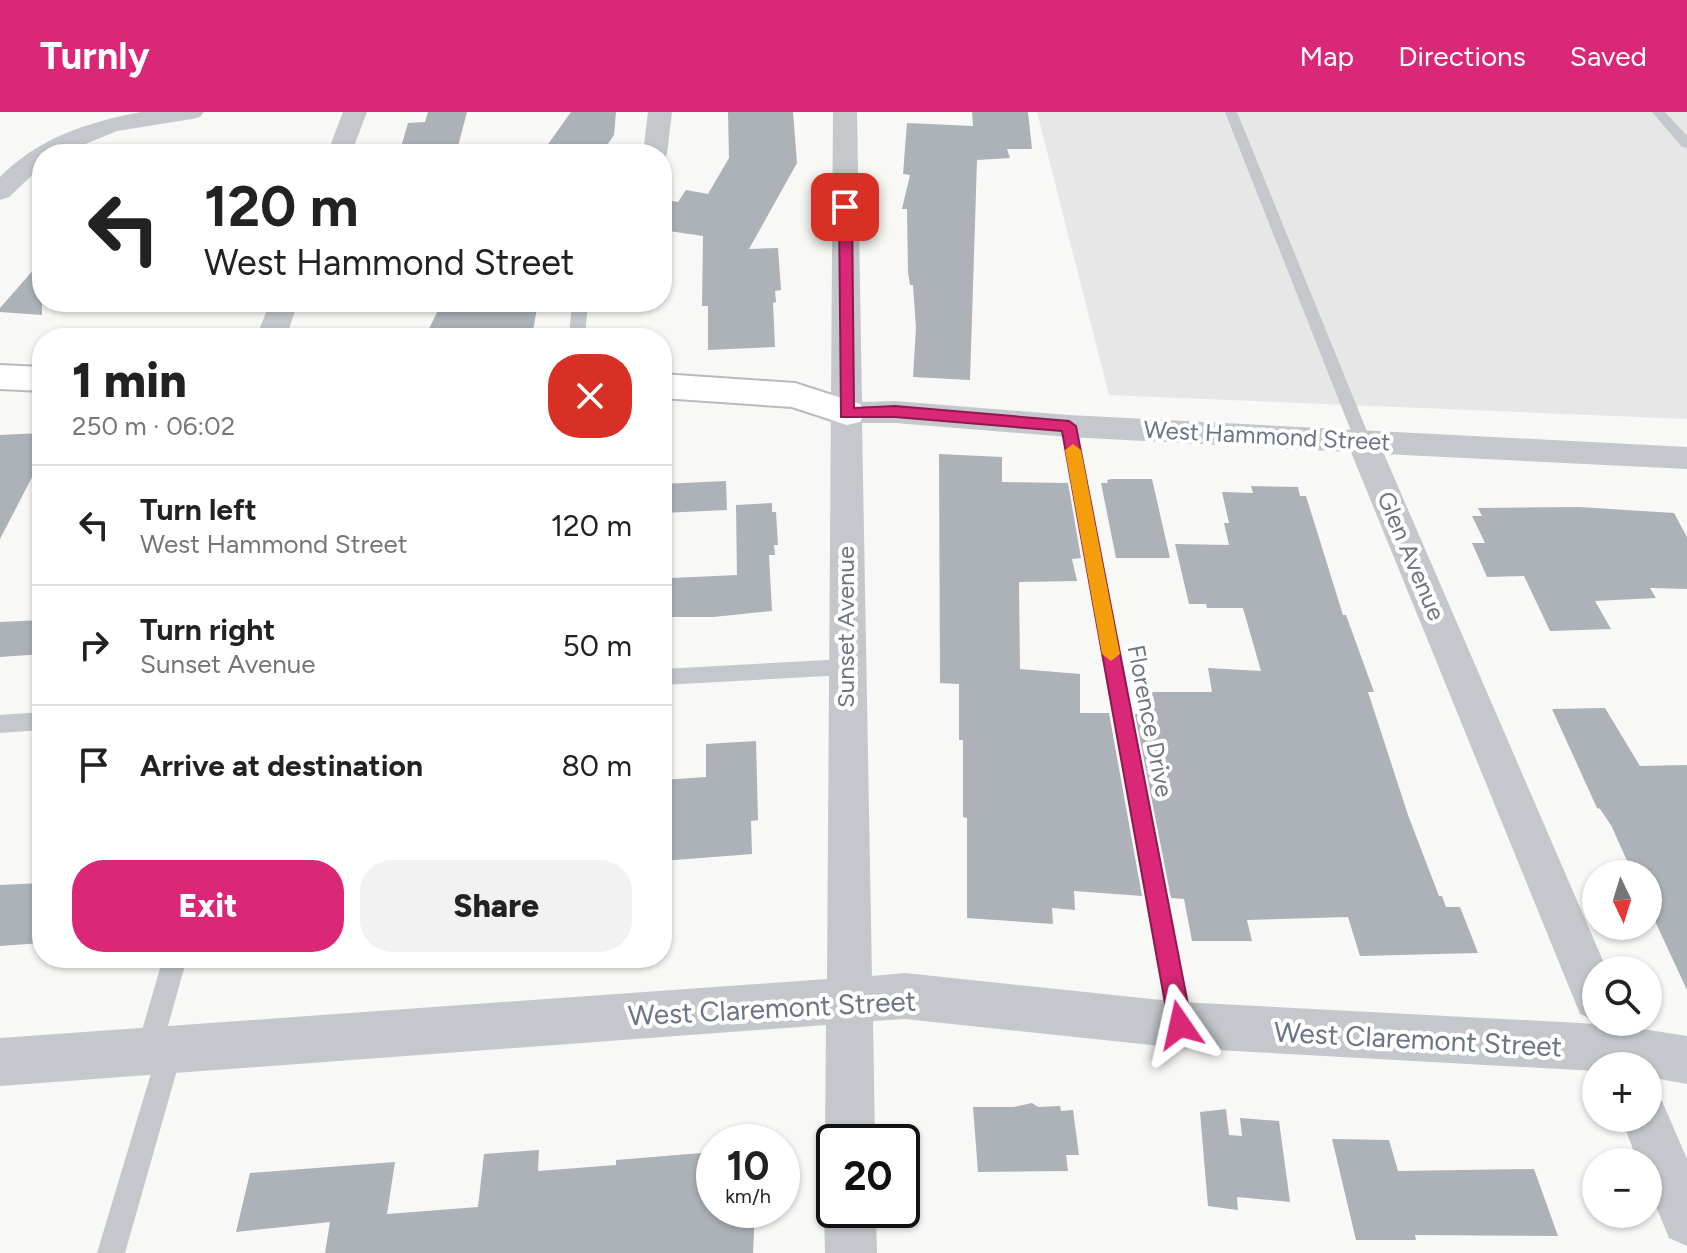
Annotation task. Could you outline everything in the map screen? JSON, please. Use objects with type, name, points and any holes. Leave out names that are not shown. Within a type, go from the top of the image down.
[{"type":"street","points":[[56,144],[103,118],[192,112]]},
{"type":"street","points":[[343,144],[355,112]]},
{"type":"street","points":[[656,144],[660,112]]},
{"type":"street","name":"Sunset Avenue","points":[[845,112],[850,1124]]},
{"type":"street","points":[[0,192],[17,172],[32,161]]},
{"type":"street","points":[[0,347],[32,349]]},
{"type":"street","points":[[0,377],[32,379]]},
{"type":"street","name":"West Hammond Street","points":[[672,387],[795,395],[847,413]]},
{"type":"street","name":"West Hammond Street","points":[[672,415],[789,423],[847,413],[895,412],[1069,426],[1687,458]]},
{"type":"street","name":"Glen Avenue","points":[[1363,441],[1582,965]]},
{"type":"street","name":"West Claremont Street","points":[[0,1062],[905,996],[1180,1025],[1616,1046],[1687,1060]]},
{"type":"street","points":[[1651,1132],[1687,1220]]},
{"type":"street","points":[[850,1228],[851,1253]]},
{"type":"lane","name":"Glen Avenue","points":[[1231,112],[1363,441]]},
{"type":"lane","points":[[1658,112],[1687,144]]},
{"type":"lane","name":"Florence Drive","points":[[1069,426],[1180,1025]]},
{"type":"lane","points":[[672,676],[846,667]]},
{"type":"lane","points":[[0,724],[32,722]]},
{"type":"lane","points":[[111,1253],[160,1050],[173,968]]},
{"type":"shaded area","points":[[1037,112],[1687,112],[1687,419],[1109,395]]},
{"type":"building","points":[[428,112],[467,112],[459,144],[402,144],[408,123],[425,122]]},
{"type":"building","points":[[571,112],[616,112],[614,135],[608,144],[548,144]]},
{"type":"building","points":[[728,112],[793,112],[797,163],[749,249],[778,248],[781,290],[775,291],[776,302],[773,303],[775,347],[708,350],[708,306],[702,306],[703,236],[672,231],[672,201],[678,202],[686,190],[708,194],[729,158]]},
{"type":"building","points":[[972,112],[1028,112],[1032,149],[1007,149],[1010,158],[977,160],[970,380],[913,377],[916,328],[913,285],[910,285],[908,272],[907,209],[902,209],[910,175],[903,174],[907,123],[973,126]]},
{"type":"building","points":[[32,271],[32,312],[42,312],[42,315],[0,312],[0,308]]},
{"type":"building","points":[[437,312],[536,312],[534,328],[429,328]]},
{"type":"building","points":[[32,433],[32,477],[0,539],[0,435]]},
{"type":"building","points":[[939,454],[1002,457],[1002,482],[1068,483],[1081,558],[1072,559],[1077,581],[1019,582],[1020,669],[1080,674],[1080,713],[1109,713],[1142,896],[1074,891],[1075,910],[1052,908],[1053,924],[967,918],[967,818],[963,817],[959,684],[940,683]]},
{"type":"building","points":[[1112,479],[1152,479],[1170,558],[1116,558],[1101,483]]},
{"type":"building","points":[[726,481],[727,510],[672,513],[672,484]]},
{"type":"building","points":[[1251,486],[1298,487],[1300,496],[1306,496],[1343,615],[1346,615],[1374,692],[1368,692],[1408,815],[1439,896],[1442,896],[1446,907],[1460,907],[1478,953],[1360,956],[1348,917],[1247,920],[1252,941],[1192,941],[1184,899],[1171,898],[1135,714],[1148,715],[1143,692],[1212,692],[1208,668],[1261,671],[1243,608],[1207,608],[1206,604],[1189,604],[1175,544],[1229,545],[1224,523],[1229,523],[1222,492],[1253,493]]},
{"type":"building","points":[[772,503],[772,512],[776,512],[778,545],[774,545],[775,555],[769,555],[772,611],[713,617],[672,617],[672,578],[737,575],[736,505]]},
{"type":"building","points":[[1579,507],[1674,513],[1687,537],[1687,589],[1650,588],[1656,598],[1595,601],[1611,629],[1550,631],[1524,576],[1487,577],[1472,543],[1485,543],[1472,516],[1482,516],[1478,508]]},
{"type":"building","points":[[32,620],[32,655],[0,657],[0,622]]},
{"type":"building","points":[[1605,708],[1640,766],[1687,765],[1687,990],[1662,936],[1662,860],[1627,860],[1611,825],[1597,808],[1552,709]]},
{"type":"building","points":[[756,741],[758,820],[751,821],[752,854],[672,860],[672,779],[706,777],[706,744]]},
{"type":"building","points":[[32,883],[32,944],[0,946],[0,885]]},
{"type":"building","points":[[1032,1103],[1038,1107],[1060,1106],[1061,1111],[1073,1110],[1079,1155],[1066,1155],[1068,1171],[978,1172],[973,1107],[1014,1107]]},
{"type":"building","points":[[1226,1109],[1229,1135],[1242,1136],[1240,1118],[1279,1121],[1290,1202],[1237,1197],[1238,1210],[1208,1206],[1200,1112]]},
{"type":"building","points":[[1332,1139],[1389,1140],[1398,1171],[1534,1169],[1558,1236],[1415,1235],[1416,1240],[1356,1240]]},
{"type":"building","points":[[539,1150],[538,1171],[616,1165],[616,1160],[696,1153],[696,1228],[754,1228],[753,1253],[325,1253],[330,1222],[236,1232],[250,1173],[395,1162],[387,1214],[478,1207],[484,1154]]},
{"type":"slow traffic","points":[[1073,450],[1111,654]]},
{"type":"route","points":[[845,207],[847,413],[895,412],[1069,426],[1180,1025]]}]
